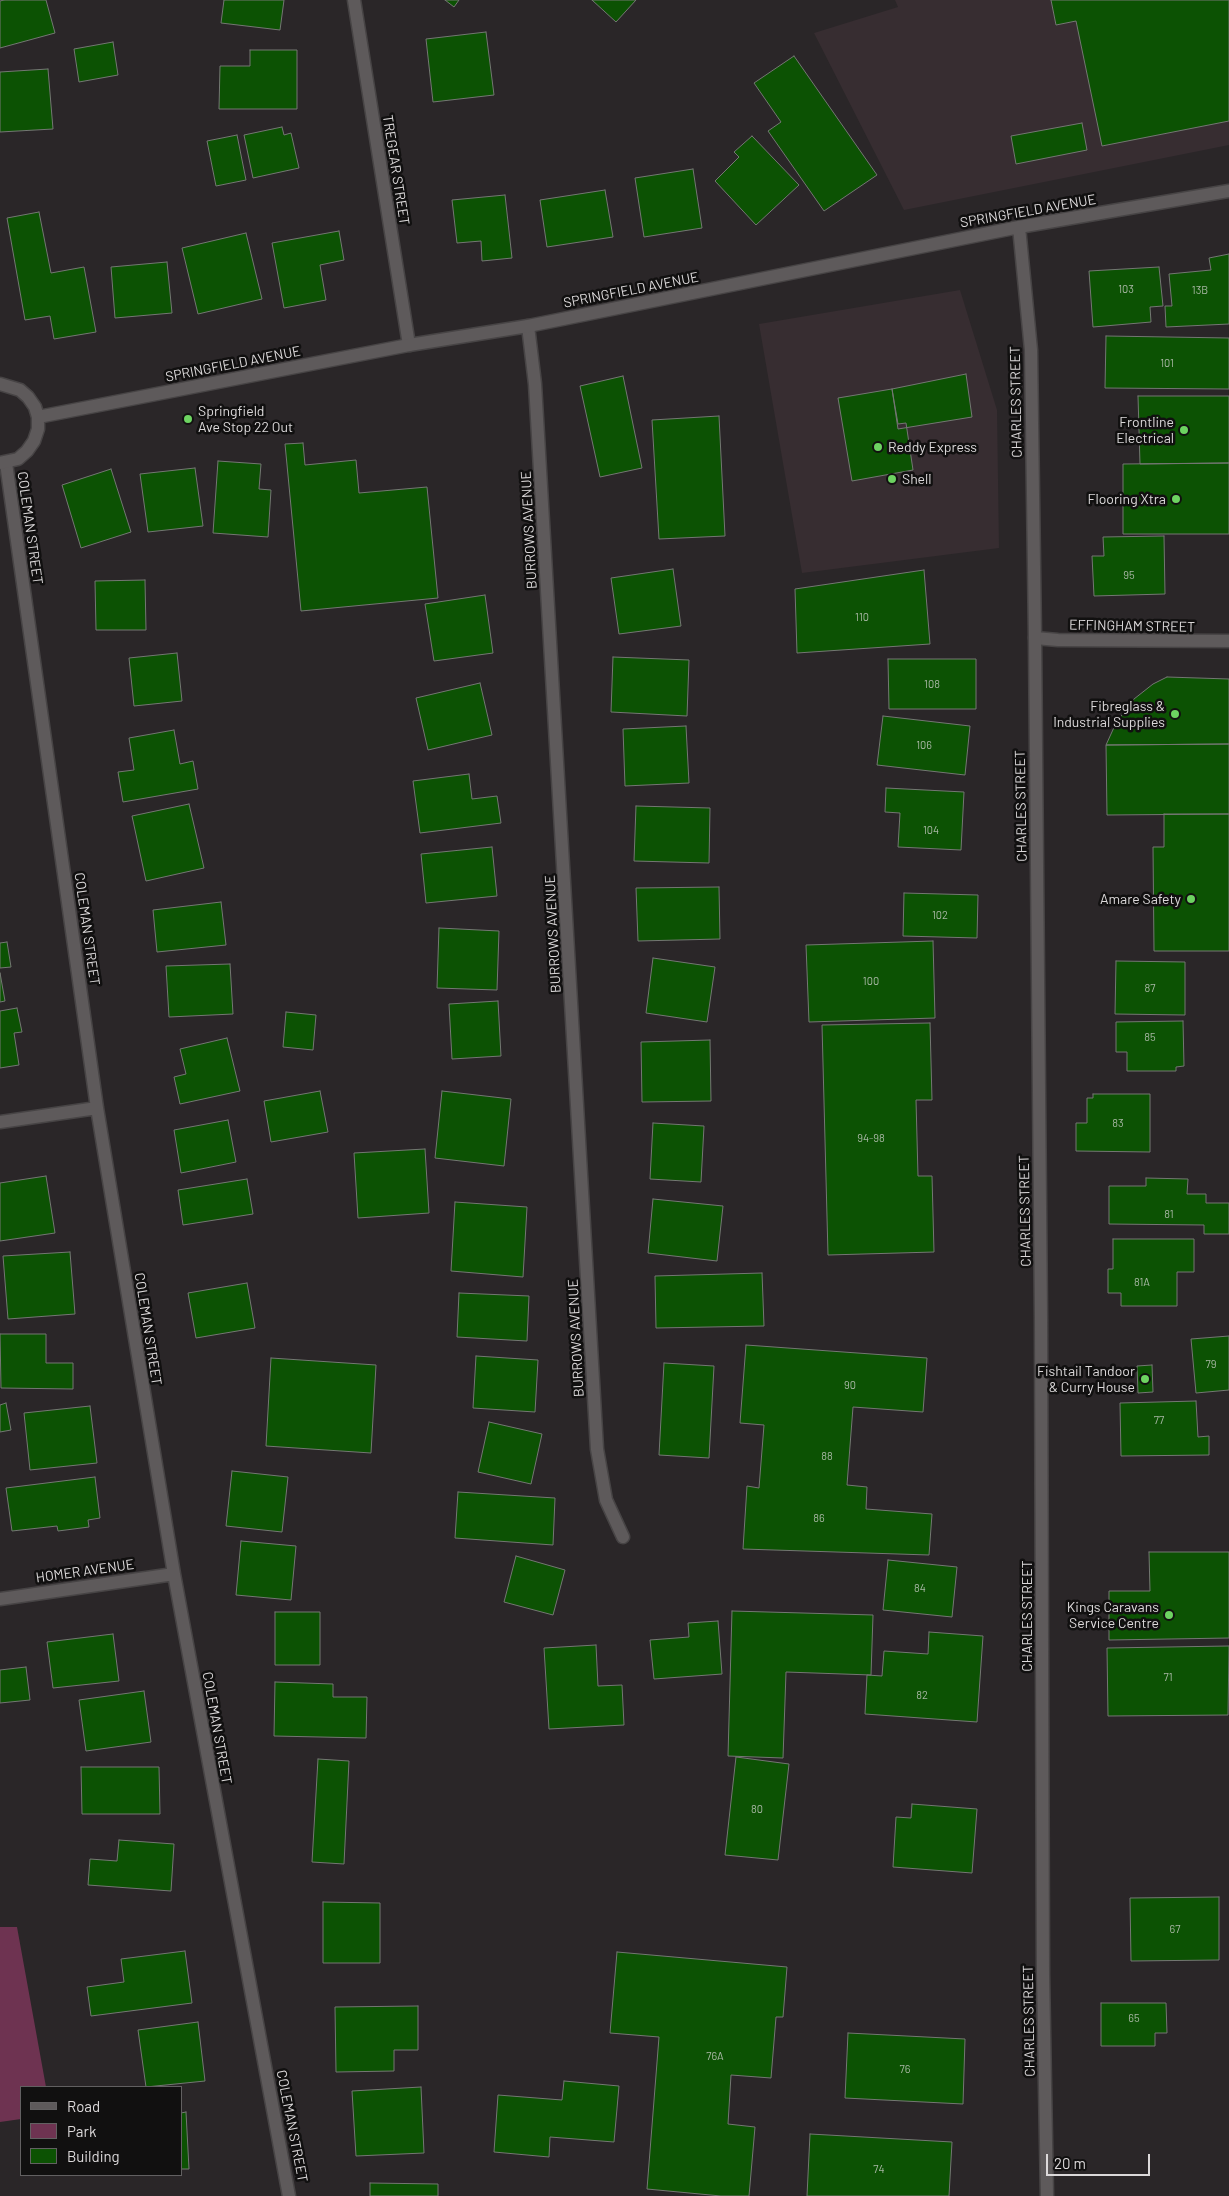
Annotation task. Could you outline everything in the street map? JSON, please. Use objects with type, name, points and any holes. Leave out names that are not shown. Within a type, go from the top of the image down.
[{"type":"street","name":"TREGEAR STREET","points":[[354,0],[410,345]]},
{"type":"street","name":"SPRINGFIELD AVENUE","points":[[38,417],[410,345],[528,326],[1019,227],[1229,191]]},
{"type":"street","name":"CHARLES STREET","points":[[1019,227],[1031,350],[1041,1319],[1043,1965],[1047,2196]]},
{"type":"street","name":"BURROWS AVENUE","points":[[528,326],[536,394],[597,1449],[606,1500],[623,1537]]},
{"type":"street","points":[[0,384],[20,390],[35,407],[38,417],[38,429],[34,441],[27,451],[18,459],[3,463]]},
{"type":"street","name":"COLEMAN STREET","points":[[3,463],[97,1108],[174,1574],[290,2196]]},
{"type":"street","name":"EFFINGHAM STREET","points":[[1035,638],[1058,640],[1229,641]]},
{"type":"street","points":[[0,1122],[97,1108]]},
{"type":"street","name":"HOMER AVENUE","points":[[0,1599],[174,1574]]},
{"type":"shaded area","points":[[895,0],[1229,0],[1229,145],[904,210],[814,33],[898,7]]},
{"type":"shaded area","name":"Shell","points":[[960,290],[997,410],[999,548],[802,573],[759,324]]},
{"type":"green space","points":[[0,1927],[17,1927],[46,2086],[20,2086],[20,2119],[0,2122]]},
{"type":"building","points":[[46,0],[55,33],[0,48],[0,1]]},
{"type":"building","points":[[224,0],[284,0],[280,30],[221,23]]},
{"type":"building","points":[[445,0],[459,0],[454,7]]},
{"type":"building","points":[[592,0],[636,0],[616,22]]},
{"type":"building","points":[[1051,0],[1229,0],[1229,121],[1102,146],[1076,21],[1056,25]]},
{"type":"building","points":[[486,32],[494,95],[433,102],[426,39]]},
{"type":"building","points":[[113,42],[118,75],[79,82],[74,49]]},
{"type":"building","points":[[250,50],[297,50],[297,109],[219,109],[220,66],[250,66]]},
{"type":"building","points":[[794,56],[877,175],[824,211],[768,131],[781,122],[754,83]]},
{"type":"building","points":[[48,69],[53,129],[0,132],[0,72]]},
{"type":"building","points":[[1082,123],[1087,150],[1016,164],[1011,136]]},
{"type":"building","points":[[282,127],[284,135],[291,133],[299,168],[253,178],[244,135]]},
{"type":"building","points":[[237,135],[246,180],[216,186],[207,141]]},
{"type":"building","points":[[752,136],[799,185],[756,225],[715,181],[739,157],[734,152]]},
{"type":"building","points":[[693,169],[702,228],[644,237],[635,178]]},
{"type":"building","points":[[605,190],[613,237],[547,247],[540,200]]},
{"type":"building","points":[[505,195],[512,258],[482,261],[481,241],[457,243],[452,200]]},
{"type":"building","points":[[39,212],[51,273],[84,267],[96,332],[54,339],[50,316],[25,320],[7,218]]},
{"type":"building","points":[[339,231],[344,260],[320,265],[326,300],[284,308],[272,243]]},
{"type":"building","points":[[246,233],[262,299],[198,314],[182,248]]},
{"type":"building","points":[[1229,254],[1229,324],[1166,327],[1165,306],[1172,306],[1169,274],[1211,270],[1209,258]]},
{"type":"building","points":[[167,262],[172,313],[115,318],[111,267]]},
{"type":"building","points":[[1159,267],[1163,306],[1150,307],[1151,322],[1093,327],[1089,271]]},
{"type":"building","points":[[1106,336],[1229,338],[1229,389],[1105,388]]},
{"type":"building","points":[[966,374],[972,417],[898,429],[892,389]]},
{"type":"building","points":[[623,376],[642,468],[600,477],[580,386]]},
{"type":"building","name":"Reddy Express","points":[[892,389],[898,424],[906,423],[913,470],[852,481],[838,398]]},
{"type":"building","name":"Frontline Electrical","points":[[1138,396],[1229,396],[1229,463],[1140,464]]},
{"type":"building","points":[[719,416],[725,536],[659,539],[652,420]]},
{"type":"building","points":[[303,443],[305,465],[356,460],[359,493],[427,487],[438,598],[301,611],[285,444]]},
{"type":"building","points":[[218,461],[261,464],[259,489],[271,490],[268,537],[213,533]]},
{"type":"building","name":"Flooring Xtra","points":[[1229,463],[1229,534],[1123,534],[1123,464]]},
{"type":"building","points":[[195,468],[203,526],[148,532],[140,474]]},
{"type":"building","points":[[111,469],[131,532],[81,548],[62,485]]},
{"type":"building","points":[[1164,536],[1165,594],[1094,596],[1092,556],[1104,556],[1103,537]]},
{"type":"building","points":[[673,569],[681,626],[619,634],[611,578]]},
{"type":"building","points":[[924,570],[930,644],[797,653],[795,589]]},
{"type":"building","points":[[145,580],[146,630],[96,630],[95,581]]},
{"type":"building","points":[[485,595],[493,653],[434,661],[425,604]]},
{"type":"building","points":[[177,653],[182,701],[134,706],[129,658]]},
{"type":"building","points":[[613,657],[689,660],[687,716],[611,712]]},
{"type":"building","points":[[888,659],[976,659],[976,709],[889,709]]},
{"type":"building","name":"Fibreglass & Industrial Supplies","points":[[1167,677],[1229,679],[1229,744],[1106,745],[1116,723],[1134,699],[1153,684]]},
{"type":"building","points":[[480,683],[492,735],[428,750],[416,698]]},
{"type":"building","points":[[883,716],[970,726],[965,775],[877,765]]},
{"type":"building","points":[[686,726],[689,783],[625,786],[623,729]]},
{"type":"building","points":[[174,730],[180,764],[193,761],[198,789],[123,802],[118,772],[134,770],[129,738]]},
{"type":"building","points":[[1229,744],[1229,814],[1107,815],[1106,745]]},
{"type":"building","points":[[469,774],[472,799],[497,796],[501,823],[420,833],[413,781]]},
{"type":"building","points":[[886,788],[964,792],[961,850],[898,847],[900,813],[885,812]]},
{"type":"building","points":[[189,804],[204,868],[146,881],[132,816]]},
{"type":"building","points":[[636,806],[710,808],[709,863],[634,861]]},
{"type":"building","name":"Amare Safety","points":[[1164,814],[1229,814],[1229,951],[1154,951],[1153,847],[1164,847]]},
{"type":"building","points":[[492,847],[497,896],[426,903],[421,854]]},
{"type":"building","points":[[719,887],[720,939],[638,941],[636,888]]},
{"type":"building","points":[[904,893],[978,895],[977,938],[903,936]]},
{"type":"building","points":[[221,902],[226,945],[157,952],[153,910]]},
{"type":"building","points":[[439,928],[499,931],[497,990],[437,988]]},
{"type":"building","points":[[933,941],[935,1018],[809,1022],[806,945]]},
{"type":"building","points":[[7,942],[11,967],[0,968],[0,943]]},
{"type":"building","points":[[653,958],[715,967],[707,1022],[646,1013]]},
{"type":"building","points":[[1116,961],[1185,962],[1185,1015],[1115,1014]]},
{"type":"building","points":[[230,964],[233,1014],[169,1017],[166,966]]},
{"type":"building","points":[[0,973],[5,1001],[0,1002]]},
{"type":"building","points":[[498,1001],[501,1056],[452,1059],[449,1004]]},
{"type":"building","points":[[17,1008],[22,1032],[14,1033],[19,1065],[0,1068],[0,1011]]},
{"type":"building","points":[[286,1012],[316,1015],[313,1050],[283,1047]]},
{"type":"building","points":[[1183,1021],[1184,1066],[1176,1067],[1176,1071],[1127,1071],[1127,1052],[1116,1052],[1116,1022]]},
{"type":"building","points":[[930,1023],[932,1100],[916,1100],[918,1176],[932,1176],[934,1252],[828,1255],[822,1025]]},
{"type":"building","points":[[227,1038],[240,1091],[180,1104],[174,1077],[186,1074],[180,1049]]},
{"type":"building","points":[[710,1040],[711,1101],[642,1102],[641,1042]]},
{"type":"building","points":[[320,1091],[328,1132],[271,1142],[264,1101]]},
{"type":"building","points":[[442,1091],[511,1099],[504,1166],[435,1158]]},
{"type":"building","points":[[1093,1094],[1150,1094],[1150,1152],[1076,1151],[1076,1123],[1087,1123],[1087,1098],[1093,1098]]},
{"type":"building","points":[[228,1120],[236,1162],[181,1173],[174,1130]]},
{"type":"building","points":[[653,1123],[704,1126],[701,1182],[650,1179]]},
{"type":"building","points":[[425,1149],[429,1213],[358,1218],[354,1153]]},
{"type":"building","points":[[46,1176],[55,1233],[0,1241],[0,1183]]},
{"type":"building","points":[[1146,1178],[1188,1179],[1187,1194],[1206,1194],[1206,1203],[1229,1203],[1229,1234],[1204,1234],[1204,1225],[1109,1224],[1109,1186],[1146,1186]]},
{"type":"building","points":[[247,1179],[253,1214],[183,1225],[178,1190]]},
{"type":"building","points":[[653,1199],[723,1206],[717,1261],[648,1253]]},
{"type":"building","points":[[455,1202],[527,1207],[523,1277],[451,1271]]},
{"type":"building","points":[[1113,1239],[1194,1239],[1194,1272],[1177,1272],[1177,1306],[1121,1306],[1121,1293],[1108,1293],[1108,1269],[1113,1269]]},
{"type":"building","points":[[70,1252],[75,1314],[8,1319],[3,1256]]},
{"type":"building","points":[[762,1273],[764,1326],[656,1328],[655,1276]]},
{"type":"building","points":[[247,1283],[255,1328],[196,1338],[188,1293]]},
{"type":"building","points":[[459,1293],[529,1296],[527,1341],[457,1337]]},
{"type":"building","points":[[0,1334],[46,1334],[46,1363],[73,1363],[73,1389],[1,1388]]},
{"type":"building","points":[[1229,1336],[1229,1390],[1196,1393],[1191,1339]]},
{"type":"building","points":[[746,1345],[927,1358],[923,1412],[853,1407],[847,1485],[867,1487],[866,1509],[932,1514],[929,1555],[743,1549],[747,1486],[759,1488],[764,1425],[740,1423]]},
{"type":"building","points":[[476,1356],[538,1360],[535,1412],[473,1408]]},
{"type":"building","points":[[271,1358],[376,1365],[371,1453],[266,1446]]},
{"type":"building","points":[[664,1363],[714,1366],[709,1458],[659,1455]]},
{"type":"building","name":"Fishtail Tandoor & Curry House","points":[[1152,1365],[1153,1392],[1138,1393],[1137,1366]]},
{"type":"building","points":[[1196,1401],[1198,1437],[1209,1436],[1209,1455],[1121,1456],[1120,1403]]},
{"type":"building","points":[[6,1403],[11,1430],[0,1432],[0,1405]]},
{"type":"building","points":[[90,1406],[97,1463],[30,1470],[24,1413]]},
{"type":"building","points":[[489,1422],[542,1434],[531,1484],[478,1472]]},
{"type":"building","points":[[232,1471],[288,1477],[282,1532],[226,1526]]},
{"type":"building","points":[[95,1477],[100,1518],[88,1520],[89,1527],[58,1531],[57,1526],[12,1531],[6,1488]]},
{"type":"building","points":[[458,1492],[555,1498],[553,1545],[455,1538]]},
{"type":"building","points":[[241,1541],[296,1546],[291,1600],[236,1595]]},
{"type":"building","name":"Kings Caravans Service Centre","points":[[1149,1552],[1229,1552],[1229,1638],[1109,1640],[1109,1591],[1150,1591]]},
{"type":"building","points":[[516,1556],[565,1570],[553,1615],[504,1602]]},
{"type":"building","points":[[888,1560],[957,1567],[952,1617],[883,1610]]},
{"type":"building","points":[[732,1611],[873,1615],[871,1675],[786,1672],[783,1758],[728,1756]]},
{"type":"building","points":[[275,1612],[320,1612],[320,1665],[275,1665]]},
{"type":"building","points":[[718,1621],[722,1674],[654,1679],[650,1640],[689,1637],[688,1623]]},
{"type":"building","points":[[929,1632],[983,1636],[977,1722],[865,1714],[867,1675],[882,1676],[884,1651],[928,1654]]},
{"type":"building","points":[[113,1634],[119,1681],[53,1688],[47,1642]]},
{"type":"building","points":[[596,1645],[598,1686],[622,1685],[624,1725],[549,1729],[544,1648]]},
{"type":"building","points":[[1229,1646],[1228,1715],[1108,1716],[1107,1648]]},
{"type":"building","points":[[26,1667],[30,1700],[0,1703],[0,1670]]},
{"type":"building","points":[[275,1682],[333,1684],[333,1697],[367,1697],[366,1738],[274,1736]]},
{"type":"building","points":[[144,1691],[151,1742],[86,1751],[79,1700]]},
{"type":"building","points":[[736,1757],[789,1764],[778,1860],[725,1855]]},
{"type":"building","points":[[318,1759],[349,1761],[344,1864],[312,1862]]},
{"type":"building","points":[[81,1767],[159,1767],[160,1814],[82,1814]]},
{"type":"building","points":[[912,1804],[977,1809],[972,1873],[893,1867],[896,1817],[911,1818]]},
{"type":"building","points":[[119,1840],[174,1844],[171,1891],[88,1885],[90,1859],[117,1861]]},
{"type":"building","points":[[1219,1897],[1219,1960],[1131,1961],[1130,1898]]},
{"type":"building","points":[[323,1902],[380,1903],[380,1963],[323,1963]]},
{"type":"building","points":[[185,1951],[192,2003],[91,2016],[87,1987],[124,1982],[121,1959]]},
{"type":"building","points":[[617,1952],[787,1967],[783,2017],[776,2017],[771,2078],[731,2075],[728,2124],[755,2127],[749,2196],[721,2196],[647,2189],[659,2037],[610,2033]]},
{"type":"building","points":[[1101,2003],[1166,2003],[1167,2033],[1155,2033],[1155,2046],[1101,2046]]},
{"type":"building","points":[[418,2006],[418,2050],[394,2050],[394,2071],[336,2072],[335,2007]]},
{"type":"building","points":[[198,2022],[205,2081],[146,2086],[138,2030]]},
{"type":"building","points":[[848,2033],[965,2039],[963,2104],[845,2098]]},
{"type":"building","points":[[564,2081],[619,2086],[614,2142],[550,2137],[549,2157],[494,2152],[498,2095],[562,2100]]},
{"type":"building","points":[[421,2087],[424,2153],[356,2156],[352,2091]]},
{"type":"building","points":[[186,2112],[189,2169],[182,2169],[182,2113]]},
{"type":"building","points":[[810,2134],[952,2142],[949,2196],[807,2196]]},
{"type":"building","points":[[370,2183],[438,2184],[438,2196],[370,2196]]},
{"type":"place","name":"Springfield Ave Stop 22 Out","points":[[188,419]]},
{"type":"place","name":"Frontline Electrical","points":[[1184,430]]},
{"type":"place","name":"Reddy Express","points":[[878,447]]},
{"type":"place","name":"Shell","points":[[892,479]]},
{"type":"place","name":"Flooring Xtra","points":[[1176,499]]},
{"type":"place","name":"Fibreglass & Industrial Supplies","points":[[1175,714]]},
{"type":"place","name":"Amare Safety","points":[[1191,899]]},
{"type":"place","name":"Fishtail Tandoor & Curry House","points":[[1145,1379]]},
{"type":"place","name":"Kings Caravans Service Centre","points":[[1169,1615]]}]
